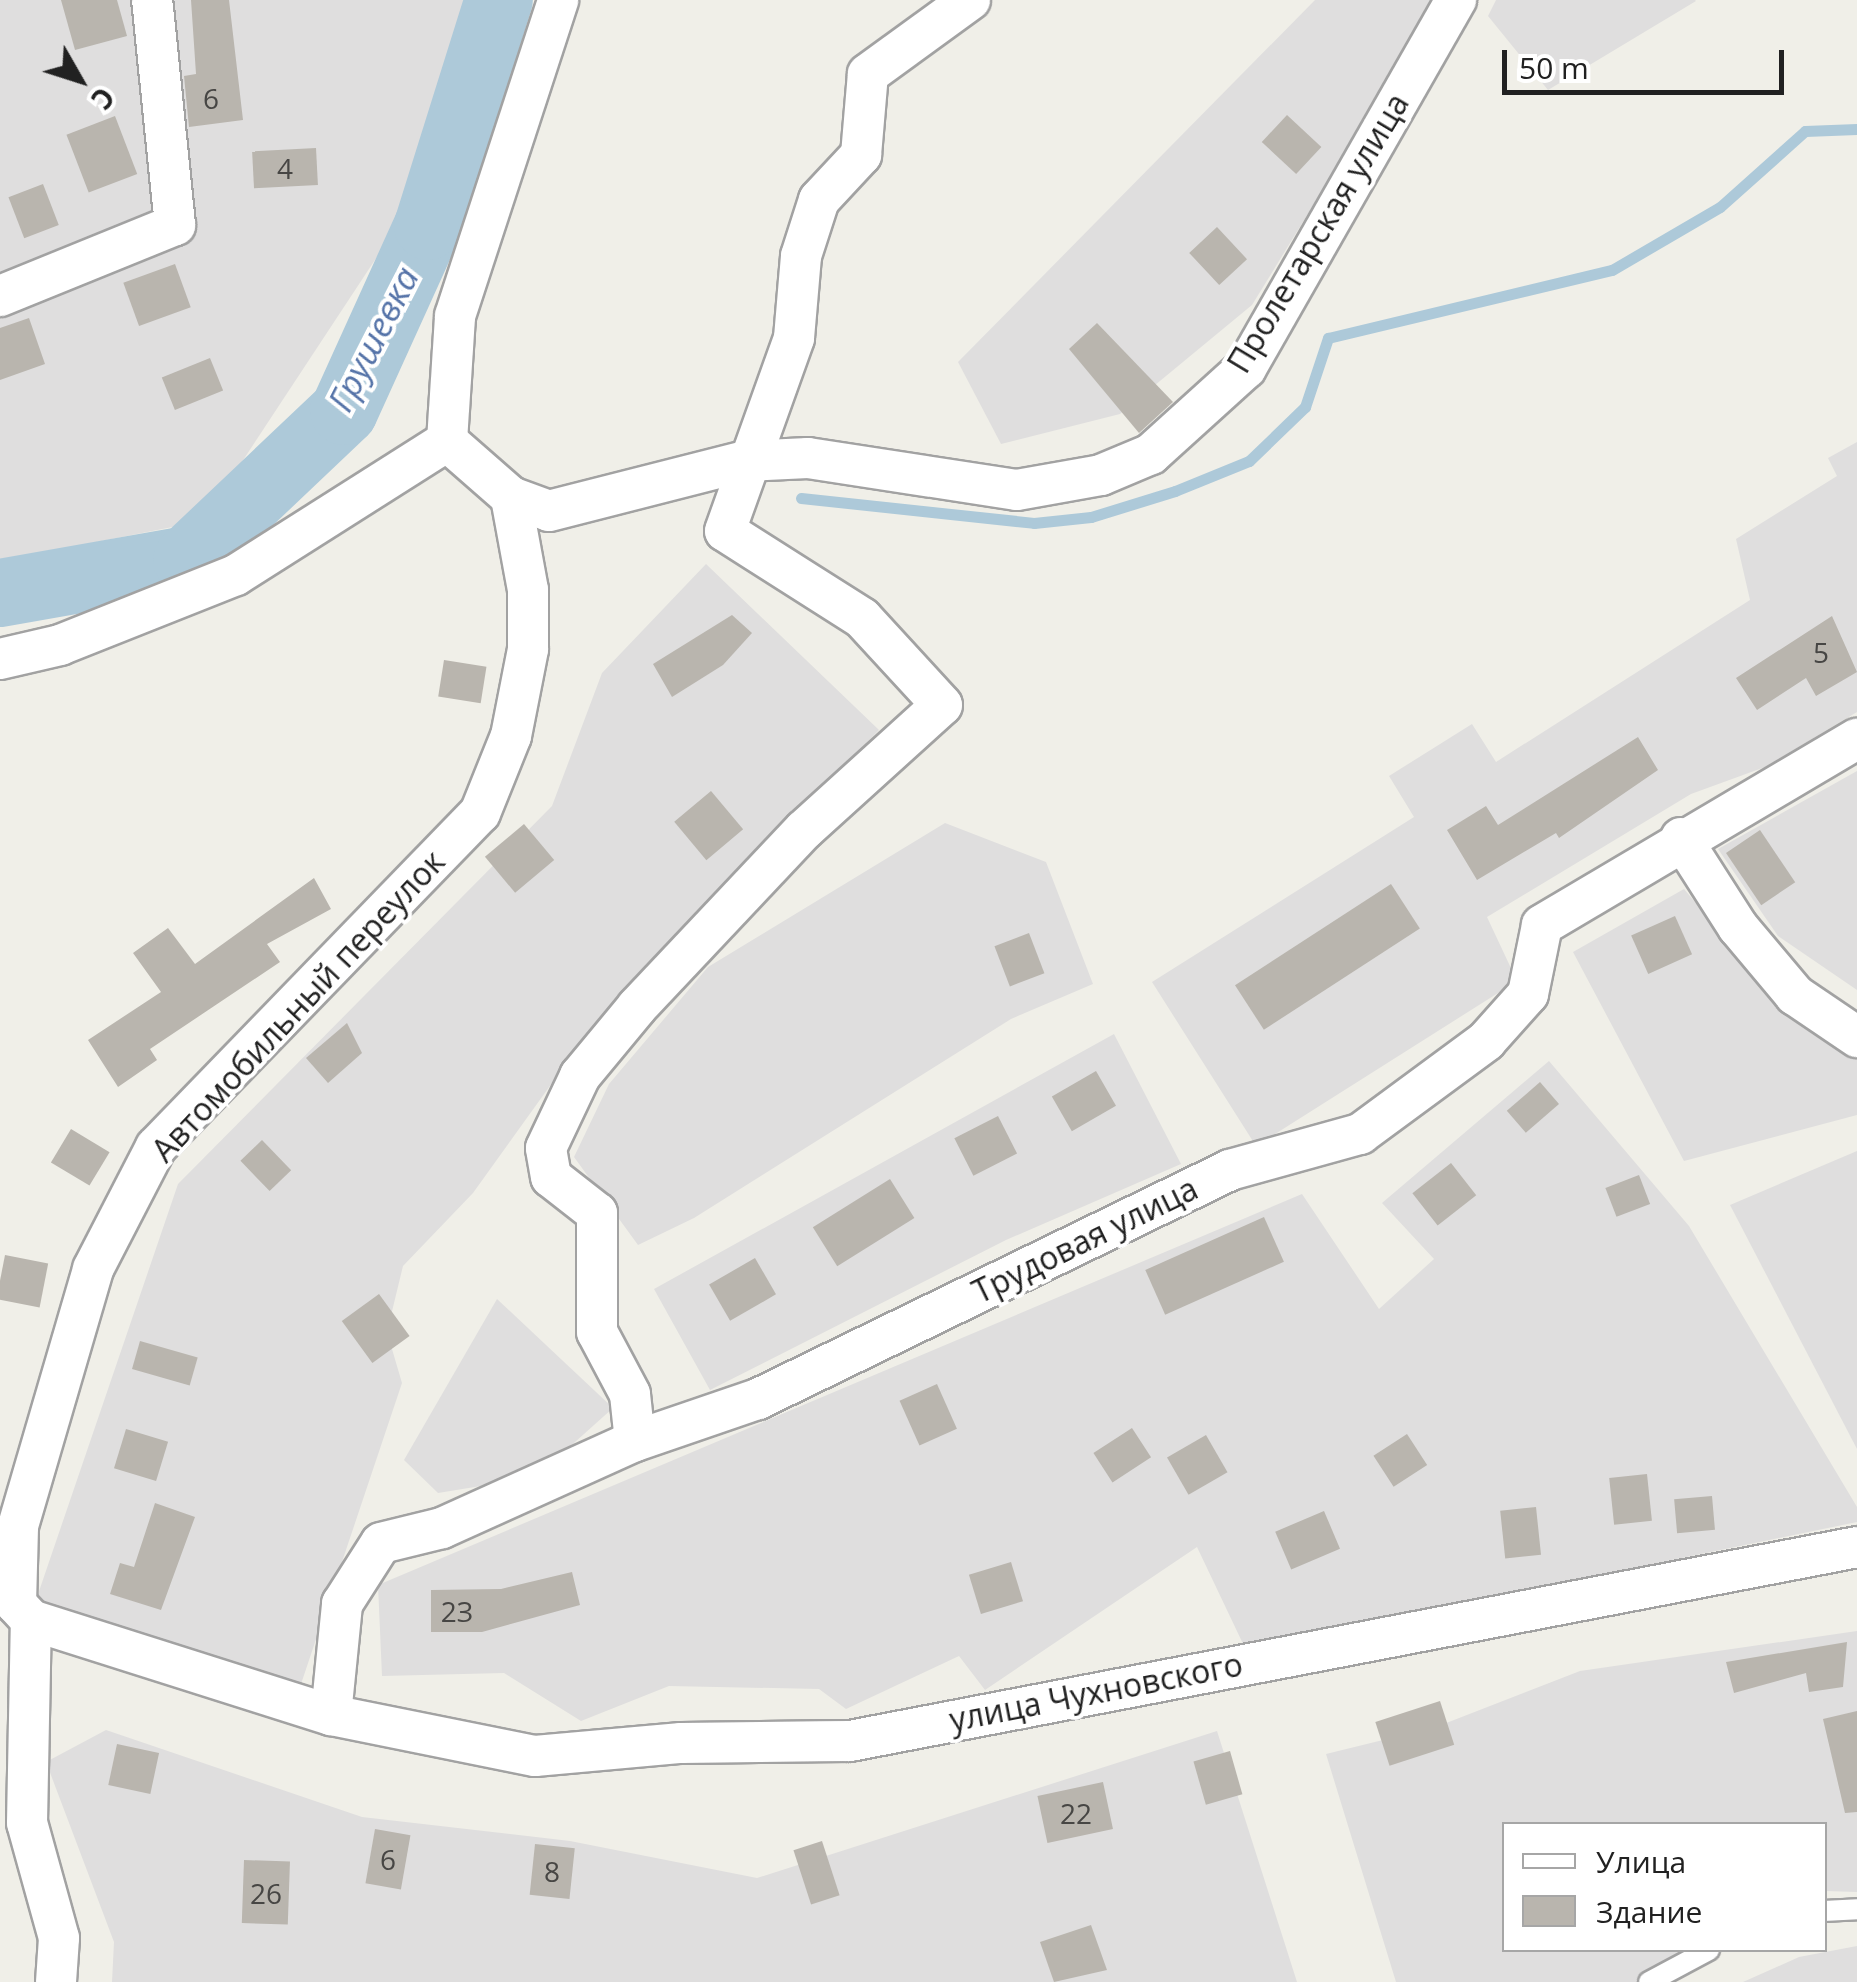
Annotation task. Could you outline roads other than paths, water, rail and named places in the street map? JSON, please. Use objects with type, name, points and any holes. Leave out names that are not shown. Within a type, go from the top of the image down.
[{"type":"street","points":[[0,296],[175,226],[152,0]]},
{"type":"street","points":[[447,441],[455,316],[558,0]]},
{"type":"street","points":[[636,1441],[630,1394],[596,1332],[597,1213],[552,1177],[546,1148],[580,1076],[637,1008],[804,830],[942,706],[862,618],[725,530],[745,461],[794,338],[801,256],[819,200],[861,155],[868,74],[970,0]]},
{"type":"street","name":"Пролетарская улица","points":[[511,498],[548,510],[745,461],[808,458],[1017,490],[1101,476],[1151,454],[1246,368],[1456,0]]},
{"type":"street","points":[[447,441],[511,498]]},
{"type":"street","points":[[0,659],[60,646],[236,575],[447,441]]},
{"type":"street","name":"Автомобильный переулок","points":[[56,1982],[59,1938],[27,1822],[16,1609],[18,1526],[93,1269],[156,1147],[480,813],[511,736],[528,649],[528,590],[511,498]]},
{"type":"street","name":"Трудовая улица","points":[[332,1715],[342,1604],[381,1543],[442,1528],[636,1441],[758,1398],[1230,1170],[1360,1134],[1486,1041],[1528,994],[1542,925],[1681,838],[1857,739]]},
{"type":"street","points":[[1681,838],[1738,927],[1795,995],[1857,1038]]},
{"type":"street","name":"улица Чухновского","points":[[16,1609],[332,1715],[535,1756],[681,1743],[850,1742],[1857,1548]]},
{"type":"lane","points":[[1827,1911],[1857,1909]]},
{"type":"lane","points":[[1649,1982],[1705,1952]]},
{"type":"waterway","name":"Грушевка","points":[[0,593],[187,560],[344,411],[428,226],[499,0]]},
{"type":"waterway","points":[[801,498],[1034,523],[1091,517],[1175,491],[1249,461],[1305,407],[1328,338],[1612,270],[1720,207],[1805,131],[1857,129]]}]
